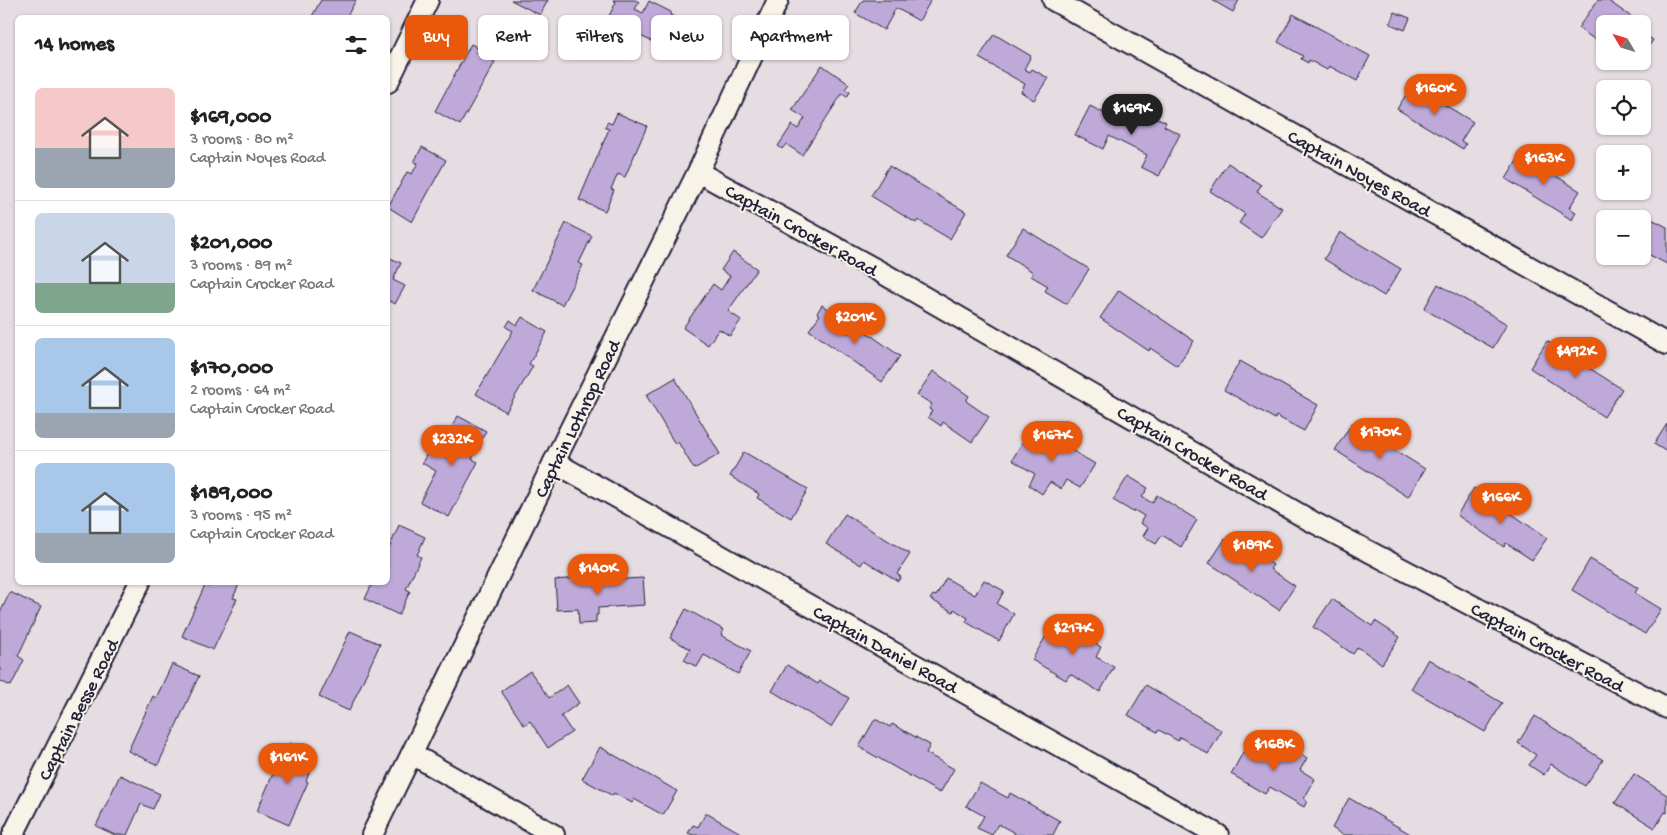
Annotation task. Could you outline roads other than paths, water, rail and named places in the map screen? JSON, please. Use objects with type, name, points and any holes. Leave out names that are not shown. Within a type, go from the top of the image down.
[{"type":"street","points":[[390,78],[428,0]]},
{"type":"street","name":"Captain Lothrop Road","points":[[372,835],[698,172],[778,0]]},
{"type":"street","name":"Captain Noyes Road","points":[[1053,0],[1667,344]]},
{"type":"street","name":"Captain Crocker Road","points":[[698,172],[886,275],[1311,521],[1667,708]]},
{"type":"street","name":"Captain Daniel Road","points":[[554,462],[1218,835]]},
{"type":"street","name":"Captain Besse Road","points":[[13,835],[138,585]]},
{"type":"street","points":[[412,754],[554,835]]}]
